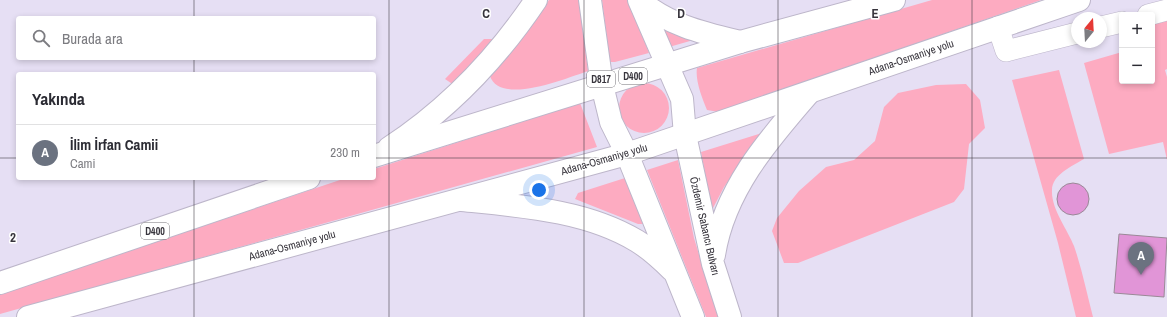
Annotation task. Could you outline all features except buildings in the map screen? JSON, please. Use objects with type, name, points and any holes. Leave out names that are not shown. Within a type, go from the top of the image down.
[{"type":"main road","points":[[377,155],[410,134],[436,113],[470,81],[513,32],[536,0]]},
{"type":"main road","name":"D817","points":[[590,0],[602,85],[611,122],[627,154]]},
{"type":"main road","points":[[639,0],[660,16],[675,23],[707,34],[740,42]]},
{"type":"main road","name":"Özdemir Sabancı Bulvarı","points":[[639,0],[682,99],[684,135],[713,264],[730,317]]},
{"type":"main road","name":"D400","points":[[377,155],[740,42],[894,0]]},
{"type":"main road","name":"Adana-Osmaniye yolu","points":[[28,317],[627,154],[808,94],[1079,0]]},
{"type":"main road","points":[[713,264],[721,222],[733,193],[784,122],[808,94]]},
{"type":"main road","points":[[627,154],[693,317]]},
{"type":"main road","name":"D400","points":[[0,283],[303,180]]},
{"type":"main road","points":[[462,200],[545,210],[578,217],[608,226],[647,247],[676,273]]},
{"type":"street","points":[[1155,13],[1167,10]]},
{"type":"street","points":[[1107,26],[1119,23]]},
{"type":"street","points":[[998,27],[1006,51],[1071,35]]},
{"type":"shaded area","points":[[549,0],[579,0],[588,71],[550,84],[535,87],[507,89],[496,85],[490,76]]},
{"type":"shaded area","points":[[602,0],[629,0],[649,53],[610,62]]},
{"type":"shaded area","points":[[932,0],[1041,0],[719,112],[707,110],[698,83],[697,68]]},
{"type":"shaded area","points":[[1167,16],[1167,69],[1165,70],[1167,77],[1167,160],[1163,142],[1109,154],[1084,63],[1119,53],[1119,84],[1155,84],[1155,18]]},
{"type":"shaded area","points":[[660,26],[689,38],[690,41],[669,47]]},
{"type":"shaded area","points":[[484,39],[495,39],[454,85],[445,79]]},
{"type":"shaded area","points":[[1059,70],[1084,159],[1059,175],[1053,185],[1052,197],[1057,212],[1074,246],[1093,317],[1076,317],[1058,243],[1012,80]]},
{"type":"shaded area","points":[[644,83],[653,85],[662,90],[667,99],[669,108],[667,117],[662,126],[653,131],[644,133],[635,131],[626,126],[621,117],[619,108],[621,99],[626,90],[635,85]]},
{"type":"shaded area","points":[[966,84],[980,100],[985,128],[969,144],[964,189],[954,202],[798,263],[784,263],[772,231],[777,218],[799,191],[826,167],[854,160],[875,141],[884,107],[898,93],[936,85]]},
{"type":"shaded area","points":[[580,103],[597,147],[0,314],[0,294],[340,180],[376,180],[376,168]]},
{"type":"shaded area","points":[[762,133],[724,187],[712,210],[701,152]]},
{"type":"shaded area","points":[[678,160],[694,238],[718,317],[706,317],[647,170]]},
{"type":"shaded area","points":[[625,178],[646,220],[643,224],[638,224],[575,199],[578,193]]},
{"type":"place","name":"İlim İrfan Camii","points":[[1141,275]]}]
